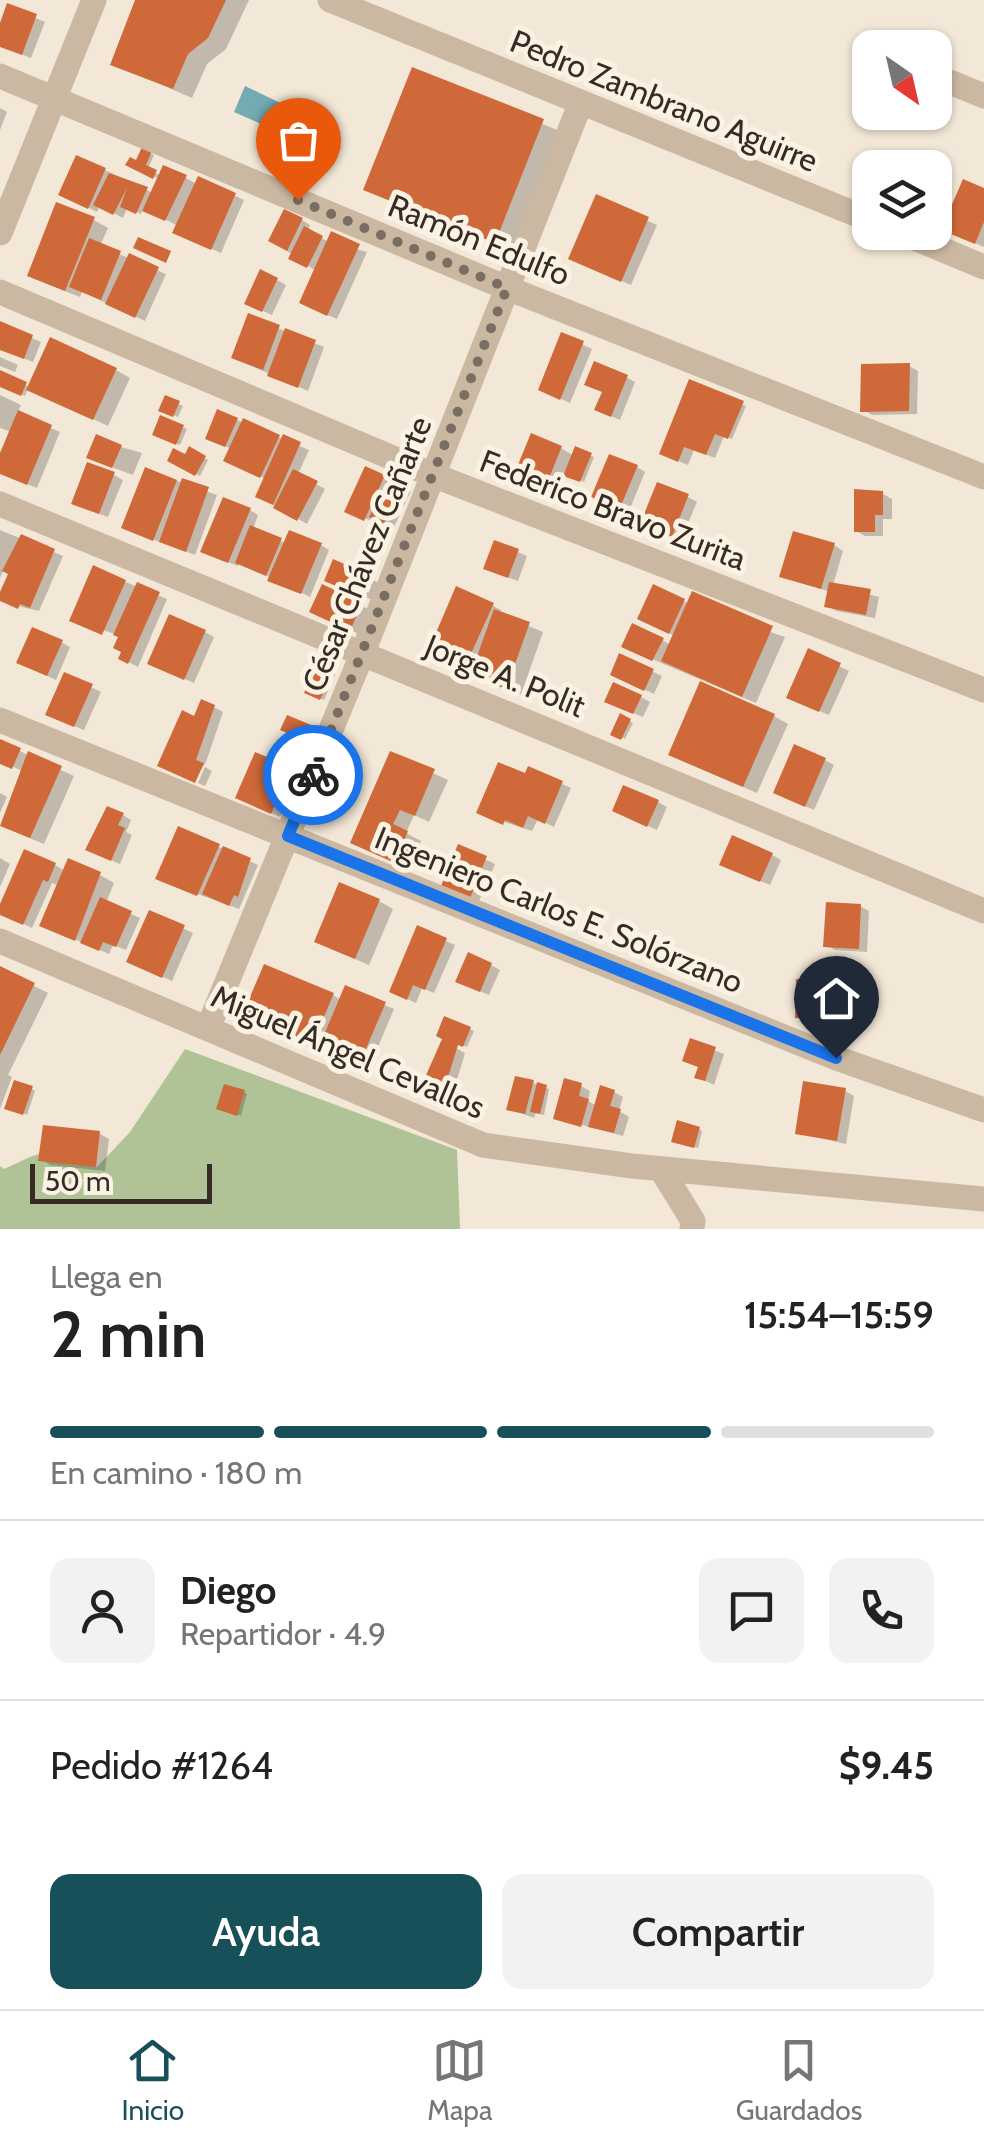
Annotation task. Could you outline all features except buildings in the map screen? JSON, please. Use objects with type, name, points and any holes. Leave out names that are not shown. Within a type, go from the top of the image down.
[{"type":"street","points":[[0,233],[94,0]]},
{"type":"street","name":"Pedro Zambrano Aguirre","points":[[330,0],[852,213]]},
{"type":"street","name":"Ramón Edulfo","points":[[0,76],[507,288],[984,477]]},
{"type":"street","points":[[952,83],[984,96]]},
{"type":"street","name":"César Chávez Cañarte","points":[[208,1028],[363,652],[581,102]]},
{"type":"street","points":[[943,250],[984,267]]},
{"type":"street","name":"Federico Bravo Zurita","points":[[0,292],[433,475],[984,690]]},
{"type":"street","name":"Jorge A. Polit","points":[[0,504],[984,910]]},
{"type":"street","name":"Ingeniero Carlos E. Solórzano","points":[[0,720],[836,1058],[984,1110]]},
{"type":"street","name":"Miguel Ángel Cevallos","points":[[0,941],[483,1145],[661,1169],[983,1194]]},
{"type":"street","points":[[661,1169],[693,1221],[692,1229]]},
{"type":"green space","points":[[185,1049],[457,1150],[460,1229],[0,1229],[0,1166],[4,1169],[41,1153],[61,1151],[97,1167],[130,1132]]},
{"type":"water","points":[[245,86],[297,111],[286,135],[234,112]]},
{"type":"way so far","points":[[298,200],[507,288],[313,775]]},
{"type":"route","points":[[313,775],[288,836],[836,1058]]}]
